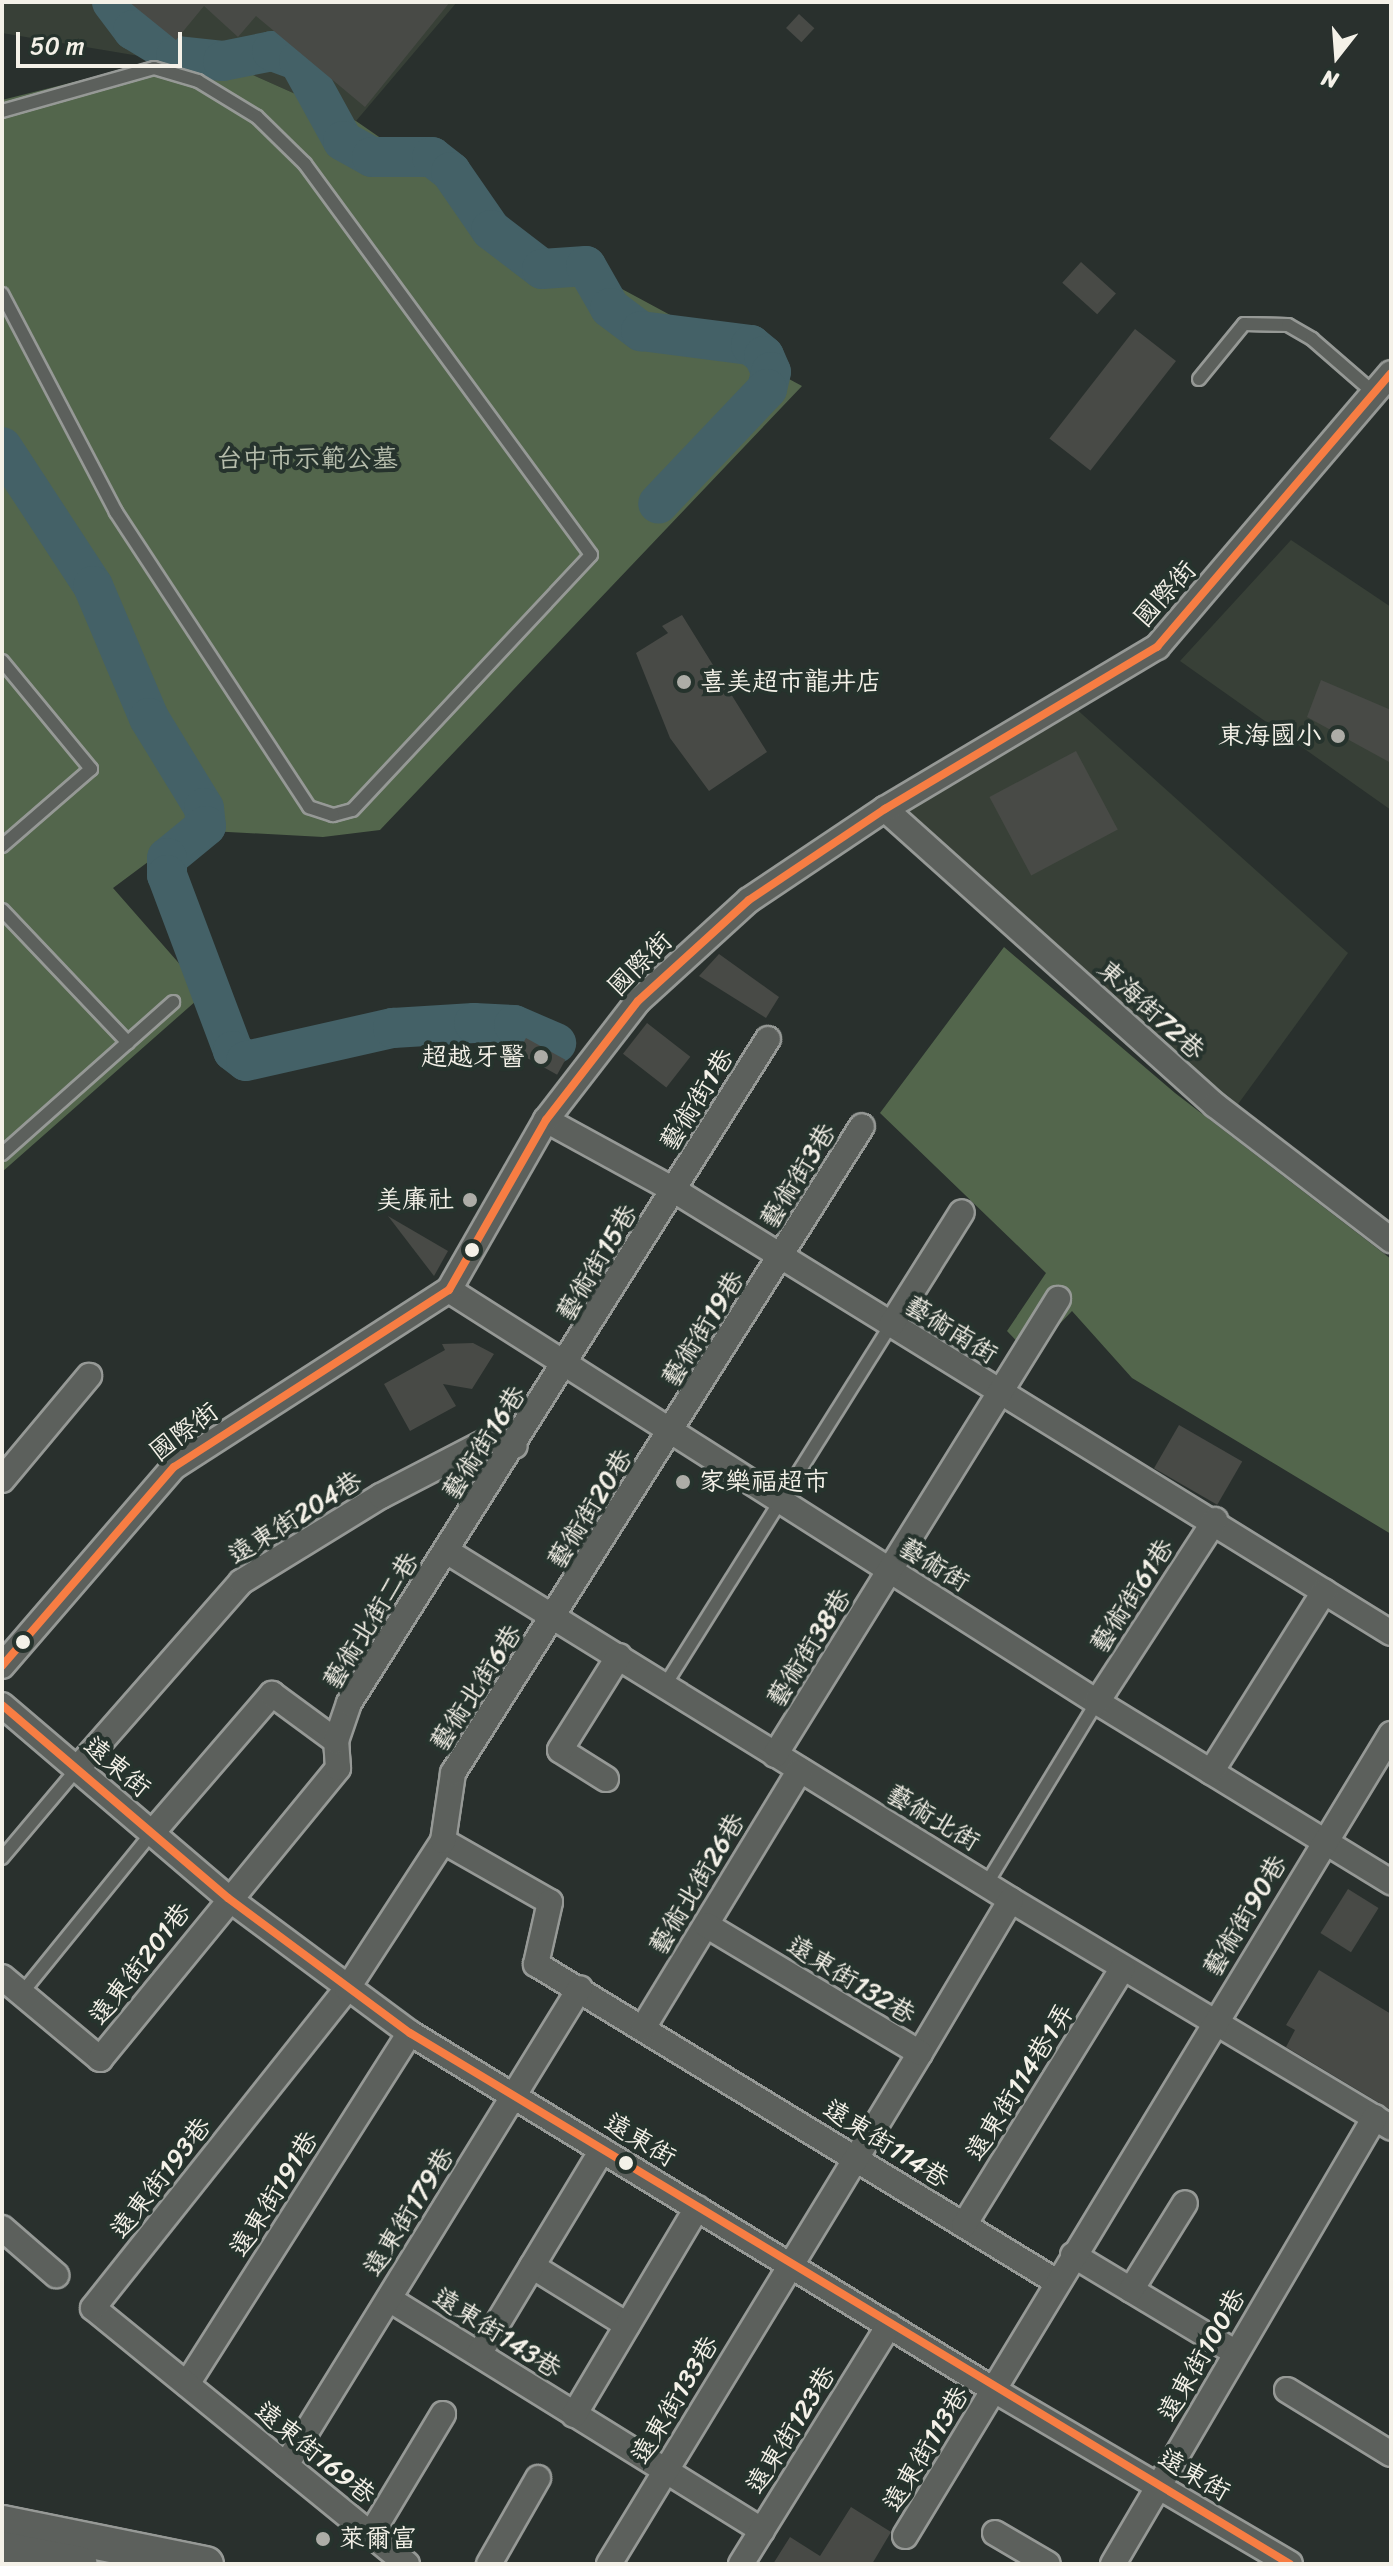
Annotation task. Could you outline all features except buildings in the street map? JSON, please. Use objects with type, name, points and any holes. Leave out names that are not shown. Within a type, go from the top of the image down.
[{"type":"street","name":"國際街","points":[[2,1666],[174,1467],[449,1290],[546,1120],[638,1001],[749,900],[885,809],[1157,647],[1391,373]]},
{"type":"street","name":"東海街72巷","points":[[885,809],[1215,1105],[1391,1240]]},
{"type":"street","name":"藝術街1巷","points":[[674,1190],[768,1039]]},
{"type":"street","name":"藝術南街","points":[[546,1120],[674,1190],[1001,1394],[1215,1520],[1391,1633]]},
{"type":"street","name":"藝術街3巷","points":[[781,1256],[862,1126]]},
{"type":"street","name":"藝術街15巷","points":[[567,1365],[674,1190]]},
{"type":"street","points":[[891,1325],[962,1212]]},
{"type":"street","name":"藝術街19巷","points":[[672,1431],[781,1256]]},
{"type":"street","name":"藝術街","points":[[449,1290],[1097,1702],[1391,1882]]},
{"type":"street","name":"藝術街38巷","points":[[775,1755],[1058,1299]]},
{"type":"street","name":"藝術街16巷","points":[[448,1552],[567,1365]]},
{"type":"street","points":[[2,1480],[89,1376]]},
{"type":"street","name":"藝術街20巷","points":[[556,1616],[672,1431]]},
{"type":"street","name":"遠東街204巷","points":[[76,1770],[241,1582],[381,1496],[493,1438],[515,1446]]},
{"type":"street","name":"藝術街61巷","points":[[1097,1702],[1215,1520]]},
{"type":"street","name":"藝術北街","points":[[448,1552],[1011,1900],[1383,2122]]},
{"type":"street","name":"藝術北街二巷","points":[[228,1898],[338,1768],[336,1741],[349,1703],[448,1552]]},
{"type":"street","points":[[1211,1772],[1324,1592]]},
{"type":"street","name":"藝術北街6巷","points":[[443,1841],[453,1773],[556,1616]]},
{"type":"street","points":[[606,1779],[560,1750],[619,1656]]},
{"type":"street","points":[[152,1833],[272,1694],[336,1741]]},
{"type":"street","name":"遠東街","points":[[2,1705],[228,1898],[410,2033],[994,2390],[1290,2564]]},
{"type":"street","name":"藝術街90巷","points":[[1057,2282],[1391,1734]]},
{"type":"street","name":"藝術北街26巷","points":[[643,2028],[800,1770]]},
{"type":"street","points":[[347,1989],[443,1841]]},
{"type":"street","name":"遠東街114巷","points":[[443,1841],[550,1902],[536,1964],[580,1988],[1057,2282]]},
{"type":"street","name":"遠東街201巷","points":[[21,1994],[100,2059],[228,1898]]},
{"type":"street","points":[[920,2053],[1011,1900]]},
{"type":"street","name":"遠東街132巷","points":[[706,1925],[920,2053],[790,2265]]},
{"type":"street","name":"遠東街114巷1弄","points":[[964,2225],[1123,1968]]},
{"type":"street","points":[[2,1977],[21,1994]]},
{"type":"street","name":"遠東街179巷","points":[[286,2465],[580,1988]]},
{"type":"street","name":"遠東街193巷","points":[[187,2384],[93,2308],[347,1989]]},
{"type":"street","name":"遠東街191巷","points":[[187,2384],[410,2033]]},
{"type":"street","name":"遠東街100巷","points":[[1113,2564],[1295,2252],[1383,2122]]},
{"type":"street","points":[[479,2354],[602,2150]]},
{"type":"street","points":[[1131,2290],[1185,2203]]},
{"type":"street","name":"遠東街143巷","points":[[574,2415],[697,2208]]},
{"type":"street","points":[[2,2228],[56,2275]]},
{"type":"street","points":[[1073,2255],[1236,2353]]},
{"type":"street","name":"遠東街133巷","points":[[609,2564],[790,2265]]},
{"type":"street","points":[[532,2266],[627,2325]]},
{"type":"street","points":[[994,2390],[1057,2282]]},
{"type":"street","name":"遠東街143巷","points":[[389,2299],[762,2530]]},
{"type":"street","name":"遠東街123巷","points":[[741,2564],[889,2325]]},
{"type":"street","name":"遠東街169巷","points":[[187,2384],[407,2564]]},
{"type":"street","name":"遠東街113巷","points":[[905,2536],[994,2390]]},
{"type":"street","points":[[1287,2390],[1391,2454]]},
{"type":"street","points":[[371,2534],[443,2414]]},
{"type":"street","points":[[489,2564],[538,2478]]},
{"type":"street","points":[[2,2523],[206,2564]]},
{"type":"street","points":[[995,2533],[1038,2562]]},
{"type":"street","points":[[2,2549],[80,2564]]},
{"type":"lane","points":[[2,111],[154,68],[198,81],[257,117],[305,164],[591,555],[352,810],[333,815],[309,807],[116,512],[2,294]]},
{"type":"lane","points":[[1199,379],[1244,324],[1288,325],[1373,392]]},
{"type":"lane","points":[[2,661],[91,769],[2,846]]},
{"type":"lane","points":[[2,910],[128,1043]]},
{"type":"lane","points":[[2,1154],[173,1002]]},
{"type":"lane","points":[[665,1685],[891,1325]]},
{"type":"lane","points":[[987,1883],[1097,1702]]},
{"type":"lane","points":[[2,1858],[76,1770]]},
{"type":"lane","points":[[21,1994],[152,1833]]},
{"type":"shaded area","points":[[2,2],[457,2],[356,121],[253,75],[2,33]]},
{"type":"shaded area","name":"東海國小","points":[[1291,540],[1391,607],[1391,810],[1180,661]]},
{"type":"shaded area","points":[[1073,706],[1348,953],[1233,1111],[909,811]]},
{"type":"green space","name":"台中市示範公墓","points":[[162,60],[253,75],[356,121],[518,233],[802,386],[380,830],[323,837],[191,830],[113,888],[205,993],[2,1172],[2,100]]},
{"type":"green space","points":[[1004,947],[1175,1093],[1391,1259],[1391,1534],[1132,1378],[1072,1311],[1030,1355],[1007,1331],[1046,1273],[880,1113]]},
{"type":"waterway","points":[[112,2],[133,30],[176,56],[223,61],[272,51],[299,61],[343,141],[372,157],[432,157],[451,172],[491,230],[542,269],[586,266],[610,308],[641,331],[751,345],[764,356],[771,372],[767,389],[658,504]]},
{"type":"waterway","points":[[2,447],[93,586],[149,718],[204,808],[206,826],[167,858],[167,875],[233,1051],[246,1061],[393,1028],[474,1023],[514,1025],[556,1043]]},
{"type":"transit line","points":[[2,1666],[174,1467],[449,1290],[546,1120],[638,1001],[749,900],[885,809],[1157,647],[1391,373]]},
{"type":"transit line","points":[[2,1705],[228,1898],[410,2033],[1290,2564]]},
{"type":"place","name":"喜美超市龍井店","points":[[684,682]]},
{"type":"place","name":"東海國小","points":[[1338,736]]},
{"type":"place","name":"超越牙醫","points":[[541,1057]]},
{"type":"place","name":"美廉社","points":[[470,1200]]},
{"type":"place","name":"家樂福超市","points":[[683,1482]]},
{"type":"place","name":"萊爾富","points":[[323,2539]]}]
